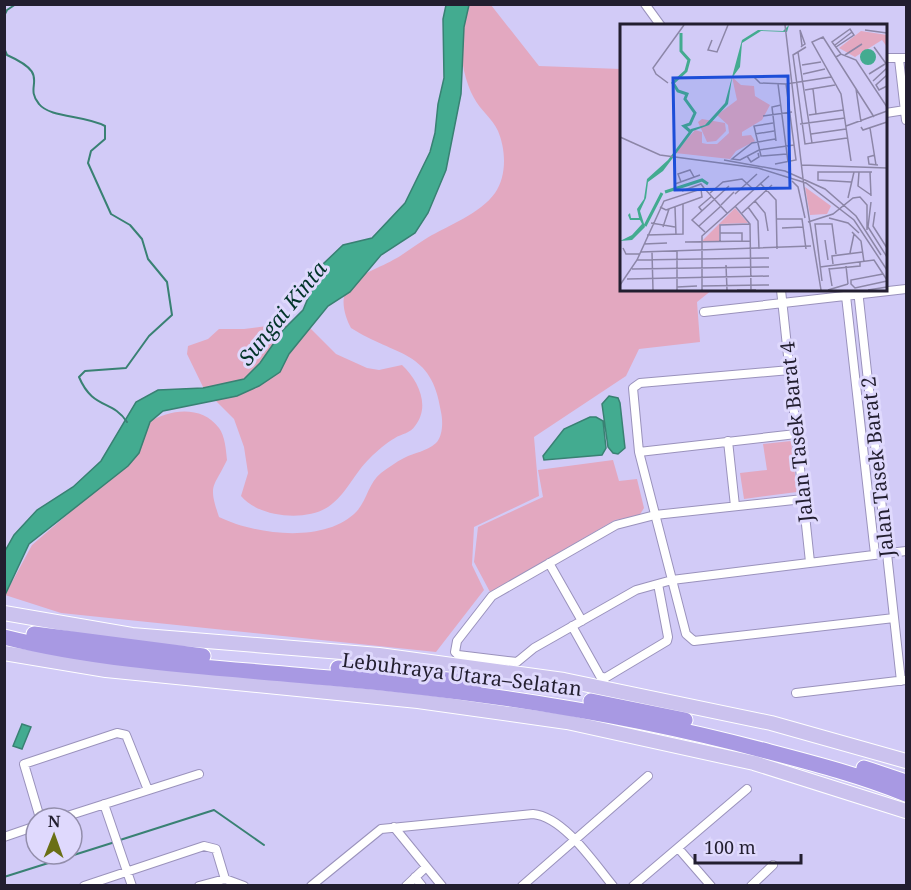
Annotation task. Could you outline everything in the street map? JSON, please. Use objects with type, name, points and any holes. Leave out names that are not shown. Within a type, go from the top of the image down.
[{"type":"highway","name":"Lebuhraya Utara–Selatan","points":[[8,631],[191,654],[420,675],[527,690],[664,715],[741,734],[906,782]]},
{"type":"highway","name":"Lebuhraya Utara–Selatan","points":[[8,631],[162,662],[416,686],[537,701],[735,742],[843,772],[906,794]]},
{"type":"main road","points":[[8,631],[132,635],[389,656],[564,680],[771,723],[906,761]]},
{"type":"main road","points":[[8,631],[106,670],[418,701],[567,722],[754,763],[852,792],[906,811]]},
{"type":"main road","points":[[852,792],[906,819]]},
{"type":"street","points":[[645,4],[660,24]]},
{"type":"street","points":[[887,58],[903,58],[906,120]]},
{"type":"street","points":[[887,112],[905,110]]},
{"type":"street","points":[[887,290],[906,289]]},
{"type":"street","name":"Jalan Tasek Barat 4","points":[[781,291],[810,562]]},
{"type":"street","points":[[704,312],[874,291]]},
{"type":"street","name":"Jalan Tasek Barat 2","points":[[858,292],[886,553],[904,680]]},
{"type":"street","points":[[846,296],[875,554]]},
{"type":"street","points":[[789,370],[634,386],[632,392],[639,452],[686,634],[694,641],[894,618]]},
{"type":"street","points":[[639,452],[796,434]]},
{"type":"street","points":[[728,441],[735,506]]},
{"type":"street","points":[[803,499],[655,515],[616,525],[492,596],[456,643],[455,652],[458,655],[493,660],[521,661],[534,648],[636,590],[672,580],[906,551]]},
{"type":"street","points":[[549,563],[582,621]]},
{"type":"street","points":[[572,626],[600,676],[605,678],[667,641],[658,584]]},
{"type":"street","points":[[796,693],[904,680]]},
{"type":"street","points":[[36,806],[24,764],[117,733],[126,735],[148,790]]},
{"type":"street","points":[[84,811],[199,774]]},
{"type":"street","points":[[522,885],[648,776]]},
{"type":"street","points":[[633,885],[747,789]]},
{"type":"street","points":[[104,804],[132,885]]},
{"type":"street","points":[[311,885],[378,830],[533,814],[551,819],[574,840],[613,885]]},
{"type":"street","points":[[394,827],[442,885]]},
{"type":"street","points":[[4,837],[24,830]]},
{"type":"street","points":[[84,885],[211,846],[220,857],[225,879]]},
{"type":"street","points":[[678,848],[711,885]]},
{"type":"street","points":[[751,885],[773,866]]},
{"type":"street","points":[[406,885],[426,867]]},
{"type":"street","points":[[415,877],[422,885]]},
{"type":"street","points":[[203,885],[225,879],[244,885]]},
{"type":"shaded area","name":"Sungai Kinta","points":[[446,5],[469,5],[464,27],[461,94],[446,170],[428,213],[415,233],[381,255],[350,292],[328,306],[289,354],[280,372],[259,386],[237,396],[163,411],[150,422],[139,453],[128,466],[29,544],[5,595],[5,551],[14,535],[37,510],[73,487],[101,461],[136,402],[158,390],[203,388],[244,379],[260,363],[283,330],[303,310],[322,265],[343,245],[372,238],[405,203],[430,152],[435,133],[444,78],[443,19]]},
{"type":"shaded area","points":[[466,5],[491,5],[539,66],[620,69],[620,291],[711,291],[697,302],[700,342],[639,349],[626,376],[534,437],[539,496],[474,527],[472,565],[484,590],[436,652],[61,613],[5,595],[32,545],[68,514],[149,422],[166,414],[195,413],[212,421],[219,428],[224,439],[227,460],[215,482],[213,492],[219,517],[271,532],[309,532],[328,528],[344,521],[357,511],[381,473],[408,456],[436,443],[441,432],[442,420],[436,391],[429,376],[410,357],[351,328],[344,302],[348,287],[359,277],[397,258],[427,238],[473,213],[495,193],[502,179],[504,154],[501,138],[490,118],[474,98],[465,76],[461,52],[463,16]]},
{"type":"shaded area","points":[[282,324],[309,327],[336,354],[367,368],[379,370],[402,365],[413,378],[422,402],[420,418],[413,428],[392,440],[364,464],[335,502],[318,512],[307,515],[270,513],[259,509],[241,496],[248,473],[244,447],[234,419],[204,389],[187,354],[188,346],[208,339],[219,329],[244,329]]},
{"type":"shaded area","points":[[609,396],[618,398],[620,403],[625,448],[618,454],[613,453],[608,447],[602,404]]},
{"type":"shaded area","points":[[590,417],[603,421],[606,448],[602,455],[544,460],[543,456],[564,429]]},
{"type":"shaded area","points":[[791,441],[797,492],[744,499],[740,473],[767,470],[763,444]]},
{"type":"shaded area","points":[[613,460],[619,481],[637,479],[644,508],[639,516],[615,520],[490,592],[474,562],[478,527],[543,497],[538,470]]},
{"type":"shaded area","points":[[22,724],[31,727],[22,749],[13,746]]},
{"type":"waterway","points":[[4,16],[7,10],[16,4]]},
{"type":"waterway","points":[[4,48],[7,55],[21,62],[33,74],[33,91],[44,109],[105,126],[105,139],[91,151],[88,163],[111,214],[130,225],[142,239],[148,259],[167,282],[172,315],[149,336],[126,368],[85,371],[79,377],[90,395],[115,410],[127,422]]},
{"type":"waterway","points":[[120,840],[214,810],[264,845]]},
{"type":"waterway","points":[[4,877],[115,842]]}]
